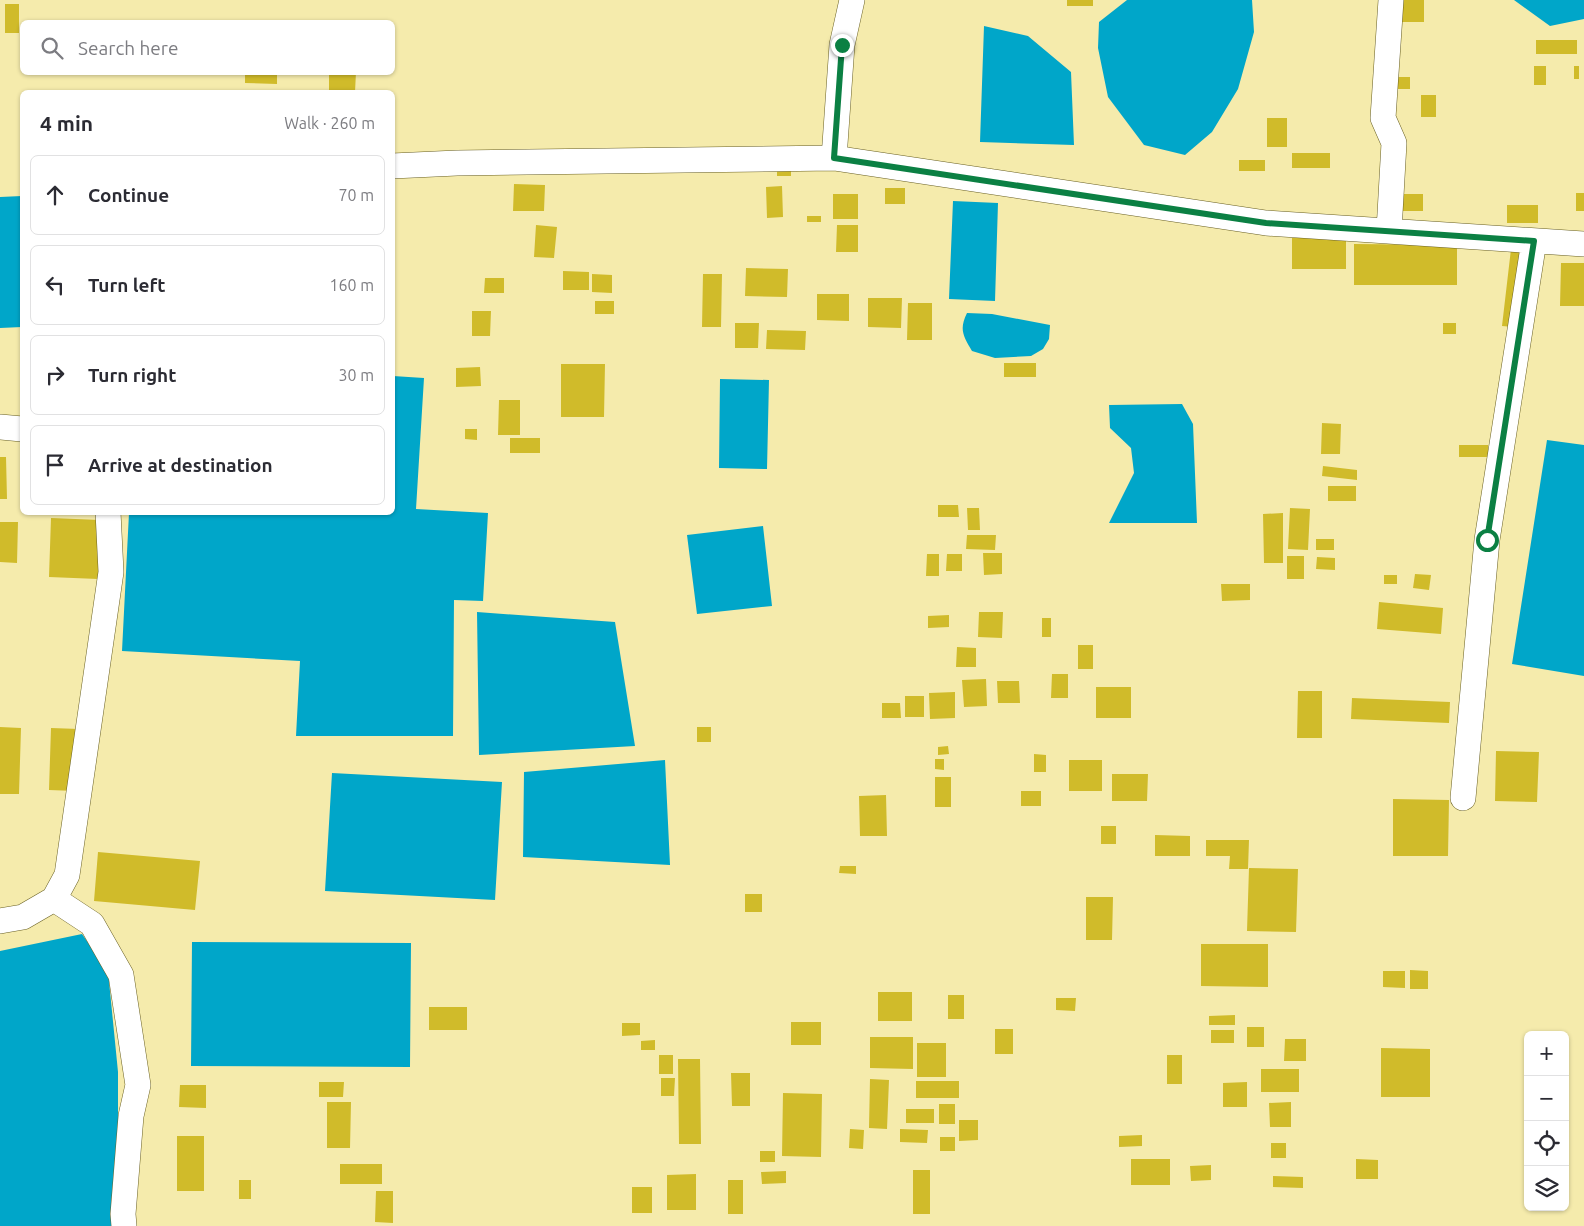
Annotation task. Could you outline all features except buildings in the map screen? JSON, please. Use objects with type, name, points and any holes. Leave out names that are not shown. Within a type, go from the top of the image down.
[{"type":"street","points":[[834,158],[842,45],[852,0]]},
{"type":"street","points":[[1388,231],[1394,143],[1383,118],[1391,0]]},
{"type":"street","points":[[395,166],[457,163],[834,158],[1266,223],[1584,244]]},
{"type":"street","points":[[1463,798],[1487,540],[1534,241]]},
{"type":"street","points":[[0,427],[20,429]]},
{"type":"street","points":[[0,921],[23,917],[54,899],[67,875],[111,572],[108,515]]},
{"type":"street","points":[[54,899],[92,924],[121,975],[138,1085],[131,1116],[123,1214],[124,1226]]},
{"type":"water","points":[[1127,0],[1252,0],[1254,32],[1238,89],[1212,132],[1185,155],[1144,145],[1108,97],[1098,48],[1099,22]]},
{"type":"water","points":[[1514,0],[1584,0],[1584,19],[1550,26]]},
{"type":"water","points":[[984,26],[1028,36],[1071,72],[1074,145],[980,142]]},
{"type":"water","points":[[20,196],[20,327],[0,328],[0,197]]},
{"type":"water","points":[[953,201],[998,203],[995,301],[949,299]]},
{"type":"water","points":[[967,313],[992,314],[1050,325],[1049,339],[1043,349],[1031,356],[995,358],[972,351],[963,332],[963,324]]},
{"type":"water","points":[[395,376],[424,378],[416,509],[488,513],[483,601],[454,600],[453,736],[296,736],[300,661],[122,651],[129,515],[395,515]]},
{"type":"water","points":[[720,379],[769,380],[767,469],[719,468]]},
{"type":"water","points":[[1182,404],[1193,424],[1197,523],[1109,523],[1134,473],[1131,448],[1110,428],[1109,405]]},
{"type":"water","points":[[1547,440],[1584,445],[1584,676],[1512,664]]},
{"type":"water","points":[[763,526],[772,606],[697,614],[687,535]]},
{"type":"water","points":[[477,612],[615,622],[635,746],[479,755]]},
{"type":"water","points":[[665,760],[670,865],[523,857],[524,772]]},
{"type":"water","points":[[332,773],[502,782],[495,900],[325,891]]},
{"type":"water","points":[[82,934],[108,971],[118,1072],[118,1226],[0,1226],[0,951]]},
{"type":"water","points":[[192,942],[411,943],[410,1067],[191,1066]]},
{"type":"route","points":[[842,45],[834,158],[1266,223],[1534,241],[1487,540]]}]
